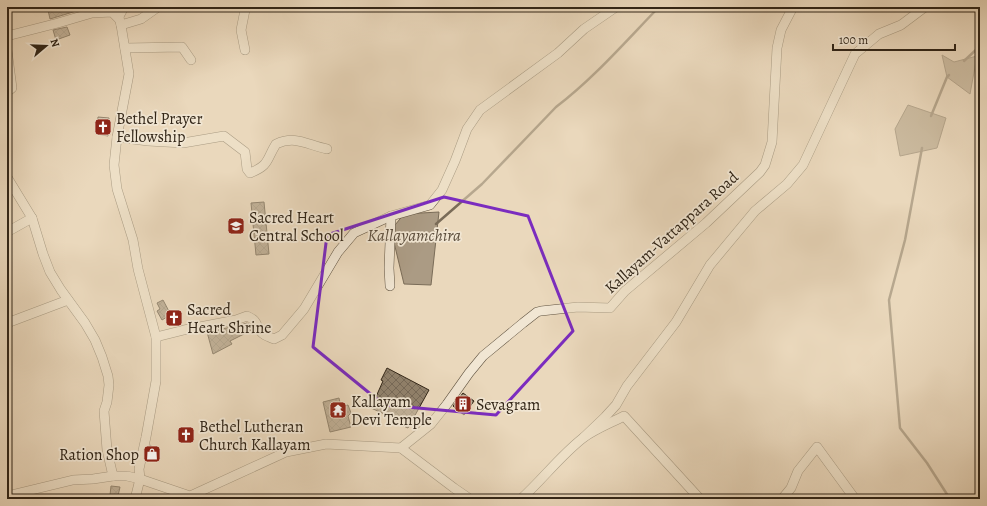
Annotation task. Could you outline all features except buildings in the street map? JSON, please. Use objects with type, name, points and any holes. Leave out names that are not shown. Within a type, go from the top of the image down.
[{"type":"street","points":[[116,7],[129,74],[117,137],[114,165],[117,189],[133,240],[138,269],[156,337],[156,381],[139,469],[140,479],[135,499]]},
{"type":"street","points":[[120,22],[124,7]]},
{"type":"street","points":[[120,22],[141,19],[158,7]]},
{"type":"street","points":[[244,7],[245,10],[241,30],[245,50]]},
{"type":"street","points":[[156,337],[236,320],[247,316],[254,318],[262,332],[268,337],[274,339],[282,335],[304,309],[338,252],[354,233],[391,216],[430,205],[442,190],[467,129],[480,110],[558,53],[584,29],[616,7]]},
{"type":"street","name":"Kallayam-Vattappara Road","points":[[401,448],[430,424],[483,356],[523,322],[537,312],[541,311],[578,307],[610,308],[625,291],[706,223],[760,172],[765,165],[772,142],[777,48],[781,30],[793,7]]},
{"type":"street","points":[[521,499],[540,482],[556,462],[605,417],[616,404],[627,386],[676,322],[710,265],[756,211],[787,184],[803,165],[855,54],[879,34],[901,25],[925,7]]},
{"type":"street","points":[[7,36],[92,13],[112,12],[120,22]]},
{"type":"street","points":[[125,48],[182,46],[191,60]]},
{"type":"street","points":[[7,50],[12,88],[7,92]]},
{"type":"street","points":[[117,137],[183,143],[224,136],[246,152],[247,168],[250,173],[267,164],[276,144],[284,140],[302,141],[327,149]]},
{"type":"street","points":[[7,177],[32,218],[42,254],[50,272],[95,340],[108,376],[109,385],[104,417],[107,450],[113,476]]},
{"type":"street","points":[[390,286],[389,261],[391,216]]},
{"type":"street","points":[[7,232],[32,218]]},
{"type":"street","points":[[7,323],[68,300]]},
{"type":"street","points":[[584,437],[624,416],[700,499]]},
{"type":"street","points":[[7,498],[15,494],[73,480],[113,476],[128,476],[140,479],[190,497],[286,452],[326,444],[401,448],[470,499]]},
{"type":"street","points":[[782,499],[791,488],[798,471],[817,447],[855,499]]},
{"type":"highlighted area","points":[[444,197],[528,216],[573,331],[496,415],[384,405],[313,347],[327,235]]},
{"type":"water","points":[[942,55],[954,62],[977,56],[970,94],[947,77]]},
{"type":"water","points":[[908,105],[946,118],[937,148],[900,156],[895,129]]},
{"type":"water","name":"Kallayamchira","points":[[439,212],[431,285],[404,284],[391,230],[404,214]]},
{"type":"waterway","points":[[436,224],[482,184],[556,107],[597,72],[659,7]]},
{"type":"waterway","points":[[964,61],[980,46]]},
{"type":"waterway","points":[[931,116],[949,75]]},
{"type":"waterway","points":[[922,148],[905,240],[889,300],[900,428],[927,463],[950,499]]},
{"type":"place","name":"Bethel Prayer Fellowship","points":[[103,127]]},
{"type":"place","name":"Sacred Heart Central School","points":[[236,226]]},
{"type":"place","name":"Sacred Heart Shrine","points":[[174,318]]},
{"type":"place","name":"Sevagram","points":[[463,404]]},
{"type":"place","name":"Kallayam Devi Temple","points":[[338,410]]},
{"type":"place","name":"Bethel Lutheran Church Kallayam","points":[[186,435]]},
{"type":"place","name":"Ration Shop","points":[[152,454]]}]
